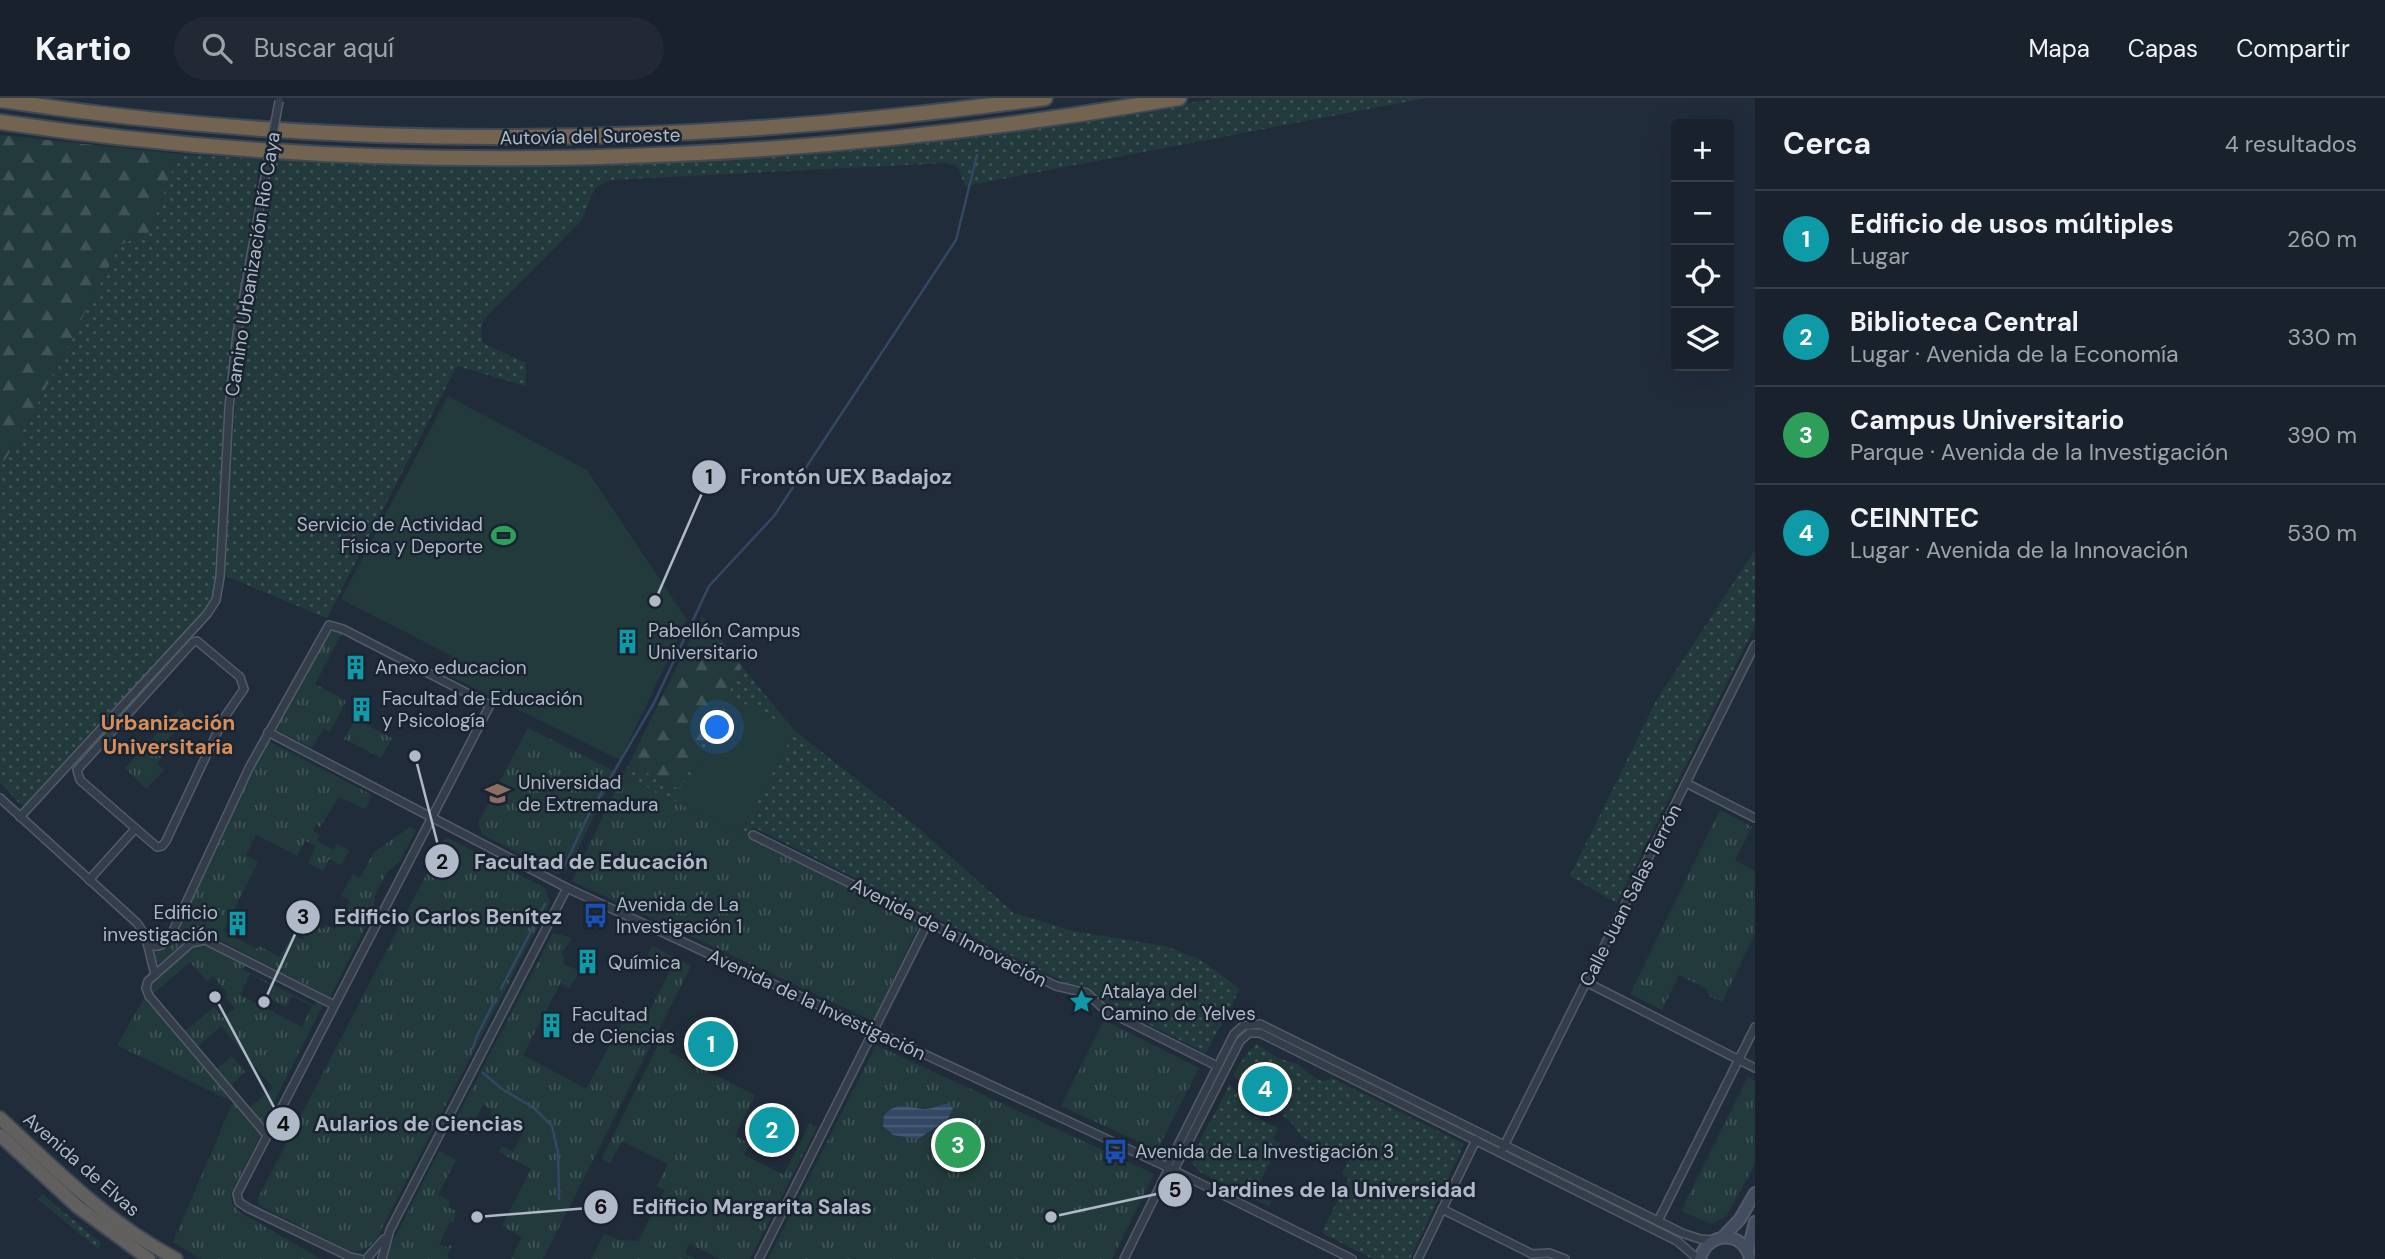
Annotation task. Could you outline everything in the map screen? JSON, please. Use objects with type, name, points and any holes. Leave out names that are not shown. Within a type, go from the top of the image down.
[{"type":"highway","name":"Autovía del Suroeste","points":[[0,122],[257,149],[360,154],[579,157],[741,150],[874,140],[1037,121],[1180,98]]},
{"type":"highway","name":"Autovía del Suroeste","points":[[0,100],[122,116],[356,134],[582,137],[841,122],[1041,99]]},
{"type":"highway","name":"Avenida de Elvas","points":[[0,1118],[106,1213],[140,1238],[176,1259]]},
{"type":"highway","name":"Avenida de Elvas","points":[[0,1135],[78,1208],[149,1259]]},
{"type":"main road","points":[[1699,1259],[1706,1246],[1740,1219],[1755,1193]]},
{"type":"main road","points":[[1749,1255],[1755,1223]]},
{"type":"main road","points":[[1718,1238],[1736,1239],[1749,1255]]},
{"type":"street","points":[[1011,98],[1041,99]]},
{"type":"street","name":"Camino Urbanización Río Caya","points":[[20,817],[207,614],[216,600],[220,577],[229,408],[237,334],[279,100]]},
{"type":"street","points":[[0,798],[137,923],[148,943],[154,947],[161,946],[173,931],[268,732],[329,625],[343,629],[490,705],[238,1191],[239,1202],[248,1208],[350,1257],[366,1258],[390,1230]]},
{"type":"street","points":[[199,641],[240,677],[243,692],[224,718],[165,843],[155,847],[135,829],[80,780],[77,770],[192,643],[199,641]]},
{"type":"street","name":"Calle Juan Salas Terrón","points":[[1501,1153],[1755,645]]},
{"type":"street","name":"Avenida de la Investigación","points":[[268,732],[567,888],[1170,1168],[1352,1259]]},
{"type":"street","points":[[1686,783],[1755,818]]},
{"type":"street","points":[[89,880],[135,829]]},
{"type":"street","name":"Avenida de la Innovación","points":[[753,835],[1056,986],[1087,993],[1105,1010],[1217,1066]]},
{"type":"street","points":[[382,1259],[390,1230],[567,888]]},
{"type":"street","points":[[759,1259],[928,922]]},
{"type":"street","points":[[267,1135],[149,996],[146,985],[191,943],[205,940],[334,1005]]},
{"type":"street","points":[[148,943],[155,974]]},
{"type":"street","points":[[1586,982],[1755,1068]]},
{"type":"street","points":[[1170,1168],[1236,1031],[1247,1024],[1261,1024],[1658,1221],[1700,1239],[1718,1238]]},
{"type":"street","points":[[1658,1221],[1755,1027]]},
{"type":"street","points":[[1124,1259],[1170,1168],[1240,1041],[1247,1034],[1254,1032],[1265,1035],[1677,1241],[1699,1259]]},
{"type":"street","points":[[1418,1259],[1476,1140]]},
{"type":"street","points":[[1441,1209],[1531,1257],[1549,1253],[1565,1259]]},
{"type":"green space","points":[[1217,98],[1426,98],[965,186],[958,167],[948,163],[610,180],[595,188],[581,221],[483,322],[481,331],[484,344],[526,363],[526,386],[457,366],[327,618],[228,577],[224,572],[238,367],[254,262],[275,160],[453,164],[572,163],[809,153],[985,135]]},
{"type":"green space","points":[[0,135],[178,154],[150,232],[120,245],[27,424],[0,468]]},
{"type":"green space","points":[[178,154],[260,159],[225,406],[213,596],[202,614],[24,805],[21,805],[0,782],[0,468],[27,424],[120,245],[150,232]]},
{"type":"green space","name":"Servicio de Actividad Física y Deporte","points":[[448,396],[587,470],[687,620],[620,760],[444,673],[452,656],[341,599]]},
{"type":"green space","points":[[1755,550],[1755,626],[1617,903],[1570,876],[1656,701]]},
{"type":"green space","points":[[702,616],[742,667],[679,789],[629,764]]},
{"type":"green space","points":[[329,633],[342,633],[315,684],[346,701],[330,732],[323,728],[312,748],[275,729]]},
{"type":"green space","points":[[742,667],[795,731],[916,826],[1014,913],[1073,931],[1165,946],[1201,960],[1240,989],[1206,1053],[1106,1003],[1089,987],[1066,983],[753,827],[746,838],[623,775],[629,764],[679,789]]},
{"type":"green space","points":[[732,697],[795,731],[740,835],[676,802]]},
{"type":"green space","points":[[179,710],[188,718],[165,742],[171,748],[157,763],[164,770],[146,789],[125,768]]},
{"type":"green space","points":[[355,719],[392,738],[381,758],[344,739]]},
{"type":"green space","points":[[528,728],[616,772],[568,869],[557,874],[482,834],[478,823]]},
{"type":"green space","points":[[268,741],[372,795],[365,809],[339,797],[320,827],[316,825],[313,831],[320,835],[317,841],[334,850],[337,844],[349,850],[341,865],[329,859],[323,871],[308,863],[316,846],[305,841],[297,856],[256,835],[246,855],[258,862],[223,931],[257,949],[259,946],[280,957],[292,935],[303,940],[312,923],[324,929],[326,925],[335,929],[350,900],[341,896],[353,874],[360,878],[374,852],[410,827],[416,830],[400,861],[387,872],[375,895],[373,912],[330,997],[212,936],[191,938],[163,961],[158,963],[154,959],[154,954],[164,949],[179,930],[215,848]]},
{"type":"green space","points":[[623,775],[920,923],[873,1021],[572,881]]},
{"type":"green space","points":[[1720,810],[1752,827],[1735,860],[1755,871],[1755,934],[1722,1002],[1709,996],[1707,989],[1679,975],[1662,1010],[1630,994]]},
{"type":"green space","points":[[448,838],[545,888],[550,903],[377,1238],[364,1249],[346,1250],[259,1205],[258,1198],[444,840]]},
{"type":"green space","points":[[553,933],[572,938],[561,954],[564,956],[563,964],[580,971],[569,988],[560,984],[523,1055],[586,1089],[625,1017],[625,1010],[645,1020],[672,967],[648,955],[652,946],[691,966],[543,1259],[511,1259],[522,1237],[502,1226],[531,1169],[499,1152],[502,1146],[513,1152],[523,1133],[512,1127],[514,1122],[505,1117],[503,1122],[490,1115],[492,1110],[483,1105],[467,1135],[452,1127]]},
{"type":"green space","points":[[194,943],[204,943],[247,964],[242,969],[315,1006],[318,1000],[324,1003],[263,1124],[185,1031],[214,1007],[223,1018],[235,1008],[225,997],[228,994],[213,976],[207,981],[190,962],[154,993],[149,988],[151,981]],"holes":[[[250,974],[271,985],[266,997],[286,1007],[292,996],[312,1006],[302,1027],[240,995]],[[221,1026],[273,1088],[250,1107],[231,1085],[245,1072],[232,1056],[217,1068],[198,1046]]]},
{"type":"green space","points":[[146,995],[261,1135],[231,1194],[232,1203],[238,1211],[321,1259],[202,1259],[173,1242],[233,1102],[117,1045]]},
{"type":"green space","points":[[1104,1020],[1199,1068],[1157,1150],[1061,1106]]},
{"type":"green space","points":[[666,1029],[678,1034],[669,1052],[755,1095],[735,1136],[750,1144],[744,1155],[784,1175],[809,1124],[817,1127],[750,1259],[720,1259],[689,1244],[685,1253],[696,1259],[591,1259],[604,1234],[619,1240],[638,1241],[665,1190],[657,1186],[668,1164],[622,1141],[610,1163],[602,1159]]},
{"type":"green space","points":[[1257,1044],[1278,1058],[1297,1064],[1315,1078],[1323,1081],[1332,1078],[1464,1144],[1410,1259],[1373,1259],[1324,1234],[1322,1231],[1349,1178],[1342,1174],[1349,1160],[1302,1137],[1291,1122],[1268,1103],[1251,1096],[1234,1076],[1244,1058]]},
{"type":"green space","points":[[876,1045],[1154,1174],[1112,1259],[768,1259]]},
{"type":"green space","points":[[1748,1077],[1755,1081],[1755,1164],[1727,1215],[1712,1224],[1681,1211]]},
{"type":"green space","points":[[1230,1084],[1247,1105],[1244,1111],[1278,1128],[1273,1139],[1280,1143],[1254,1193],[1271,1202],[1269,1206],[1198,1171],[1192,1162],[1194,1152]]},
{"type":"green space","points":[[439,1151],[456,1160],[438,1195],[450,1201],[448,1207],[456,1211],[453,1223],[450,1222],[439,1244],[448,1248],[452,1246],[447,1256],[452,1259],[387,1259],[388,1251]]},
{"type":"green space","points":[[42,1194],[101,1243],[98,1249],[39,1200]]},
{"type":"water","points":[[948,1104],[953,1108],[948,1119],[918,1139],[893,1135],[883,1126],[884,1115],[894,1107],[926,1109]]},
{"type":"waterway","points":[[563,869],[587,818],[654,703],[709,586],[774,516],[956,240],[977,155]]},
{"type":"waterway","points":[[501,989],[545,904]]},
{"type":"waterway","points":[[473,1048],[496,998]]},
{"type":"waterway","points":[[483,1073],[502,1089],[534,1108],[552,1126],[558,1153],[559,1199]]},
{"type":"place","name":"Servicio de Actividad Física y Deporte","points":[[503,535]]},
{"type":"place","name":"Frontón UEX Badajoz","points":[[655,601]]},
{"type":"place","name":"Pabellón Campus Universitario","points":[[628,641]]},
{"type":"place","name":"Anexo educacion","points":[[355,667]]},
{"type":"place","name":"Facultad de Educación y Psicología","points":[[362,709]]},
{"type":"place","name":"Facultad de Educación","points":[[415,756]]},
{"type":"place","name":"Universidad de Extremadura","points":[[498,793]]},
{"type":"place","name":"Avenida de La Investigación 1","points":[[596,915]]},
{"type":"place","name":"Edificio investigación","points":[[238,923]]},
{"type":"place","name":"Química","points":[[588,962]]},
{"type":"place","name":"Aularios de Ciencias","points":[[215,997]]},
{"type":"place","name":"Edificio Carlos Benítez","points":[[264,1002]]},
{"type":"place","name":"Atalaya del Camino de Yelves","points":[[1081,1002]]},
{"type":"place","name":"Facultad de Ciencias","points":[[552,1025]]},
{"type":"place","name":"Edificio de usos múltiples","points":[[711,1044]]},
{"type":"place","name":"CEINNTEC","points":[[1265,1089]]},
{"type":"place","name":"Biblioteca Central","points":[[772,1130]]},
{"type":"place","name":"Campus Universitario","points":[[958,1145]]},
{"type":"place","name":"Avenida de La Investigación 3","points":[[1115,1151]]},
{"type":"place","name":"Edificio Margarita Salas","points":[[477,1217]]},
{"type":"place","name":"Jardines de la Universidad","points":[[1051,1217]]},
{"type":"district","name":"Urbanización Universitaria","points":[[168,735]]}]
